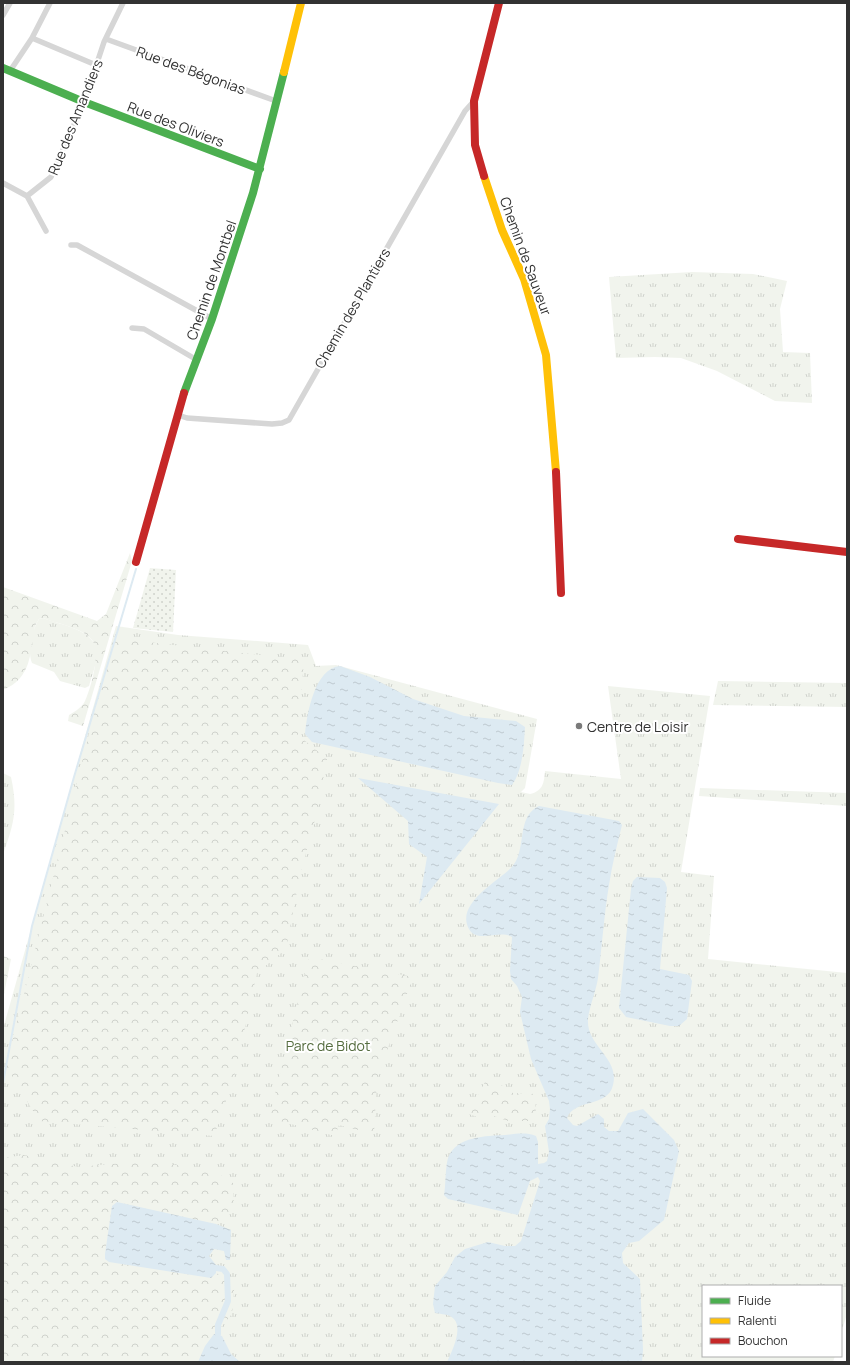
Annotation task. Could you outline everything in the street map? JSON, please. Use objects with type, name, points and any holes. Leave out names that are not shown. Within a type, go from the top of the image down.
[{"type":"street","points":[[3,15],[10,3]]},
{"type":"street","points":[[6,70],[32,38],[50,3]]},
{"type":"street","name":"Rue des Amandiers","points":[[27,196],[51,177],[84,102],[106,39],[123,3]]},
{"type":"street","name":"Chemin de Montbel","points":[[136,562],[180,405],[212,319],[260,169],[301,3]]},
{"type":"street","name":"Chemin de Sauveur","points":[[499,3],[474,101],[475,145],[487,187],[502,230],[524,279],[546,355],[558,500],[562,593]]},
{"type":"street","points":[[32,38],[96,65]]},
{"type":"street","name":"Rue des Bégonias","points":[[106,39],[276,101]]},
{"type":"street","name":"Rue des Oliviers","points":[[6,70],[84,102],[260,169]]},
{"type":"street","name":"Chemin des Plantiers","points":[[178,415],[187,418],[272,424],[282,423],[289,420],[465,111],[474,101]]},
{"type":"street","points":[[3,183],[27,196],[46,231]]},
{"type":"street","points":[[71,245],[77,245],[212,319]]},
{"type":"street","points":[[132,328],[144,329],[197,360]]},
{"type":"street","points":[[738,539],[847,552]]},
{"type":"green space","points":[[692,272],[753,274],[787,281],[780,309],[783,352],[810,353],[812,403],[775,401],[717,371],[681,358],[616,358],[609,277]]},
{"type":"green space","points":[[130,553],[132,561],[83,726],[68,721],[69,715],[78,709],[85,701],[90,687],[96,660],[96,651],[91,639],[75,629],[43,618],[39,619],[35,626],[30,655],[25,672],[20,679],[3,690],[3,587],[97,621],[106,614]]},
{"type":"green space","points":[[150,568],[176,570],[173,632],[133,628]]},
{"type":"green space","points":[[43,618],[77,630],[92,640],[96,647],[97,655],[89,686],[85,688],[60,681],[54,672],[32,663],[30,647],[32,635],[39,619]]},
{"type":"green space","name":"Parc de Bidot","points":[[116,626],[178,635],[308,645],[316,666],[336,665],[537,719],[525,788],[521,792],[530,794],[538,791],[542,786],[545,771],[621,779],[608,686],[710,696],[681,872],[714,876],[708,959],[847,973],[847,1314],[842,1330],[842,1285],[702,1285],[702,1357],[835,1357],[833,1362],[3,1362],[3,1029]]},
{"type":"green space","points":[[113,638],[304,660],[298,735],[327,759],[316,816],[300,875],[286,949],[257,973],[234,1078],[214,1136],[39,1121],[6,1066]]},
{"type":"green space","points":[[718,681],[847,683],[847,707],[713,705]]},
{"type":"green space","points":[[3,773],[11,777],[14,798],[14,816],[3,854]]},
{"type":"green space","points":[[700,788],[847,793],[847,806],[699,796]]},
{"type":"green space","points":[[3,956],[11,959],[3,999]]},
{"type":"green space","points":[[309,957],[413,977],[377,1079],[374,1134],[339,1125],[335,1136],[269,1118]]},
{"type":"green space","points":[[488,1076],[513,1093],[535,1094],[536,1115],[529,1121],[508,1121],[494,1116],[480,1118],[469,1114]]},
{"type":"green space","points":[[24,1155],[78,1167],[154,1160],[219,1174],[233,1183],[234,1211],[216,1224],[117,1202],[112,1207],[105,1254],[108,1262],[211,1278],[216,1273],[223,1277],[235,1279],[232,1314],[205,1346],[198,1362],[3,1362],[3,1158]]},
{"type":"water","points":[[340,666],[370,677],[413,699],[464,716],[516,721],[525,727],[521,765],[512,785],[312,742],[305,734],[310,704],[314,693],[318,683],[324,675],[331,669]]},
{"type":"water","points":[[358,778],[499,804],[419,904],[427,857],[409,844],[408,821]]},
{"type":"water","points":[[539,806],[619,821],[622,825],[609,885],[598,978],[588,1019],[592,1037],[612,1067],[614,1076],[613,1085],[610,1092],[605,1097],[577,1108],[571,1112],[567,1118],[573,1125],[577,1126],[598,1114],[604,1119],[604,1127],[609,1131],[618,1131],[628,1113],[643,1109],[674,1140],[679,1151],[664,1220],[639,1241],[629,1243],[622,1253],[623,1263],[640,1279],[643,1350],[642,1362],[447,1362],[456,1338],[457,1325],[455,1320],[450,1316],[435,1313],[433,1304],[435,1286],[447,1272],[455,1257],[465,1249],[488,1242],[505,1246],[515,1246],[521,1241],[540,1181],[538,1177],[530,1181],[518,1215],[448,1199],[444,1195],[447,1162],[452,1151],[465,1141],[481,1137],[525,1134],[536,1136],[538,1142],[538,1164],[547,1161],[549,1152],[545,1126],[549,1119],[549,1101],[531,1059],[520,1012],[522,997],[517,986],[511,979],[512,937],[501,934],[483,936],[477,935],[469,929],[466,920],[472,902],[505,874],[516,861],[527,818],[532,811]]},
{"type":"water","points":[[637,877],[660,878],[665,882],[667,888],[660,969],[689,975],[692,981],[687,1019],[679,1026],[670,1026],[626,1017],[619,1008],[631,889],[633,881]]},
{"type":"water","points":[[117,1202],[216,1224],[231,1230],[230,1260],[226,1260],[224,1251],[214,1249],[209,1256],[216,1265],[216,1273],[211,1278],[109,1262],[105,1259],[105,1254],[112,1206]]},
{"type":"water","points":[[214,1334],[222,1336],[231,1354],[240,1362],[198,1362],[205,1346]]},
{"type":"waterway","points":[[3,1083],[32,926],[74,777],[136,569]]},
{"type":"waterway","points":[[216,1268],[223,1269],[227,1274],[228,1301],[218,1325],[218,1334]]},
{"type":"traffic: fast","points":[[3,68],[84,102],[260,169]]},
{"type":"traffic: fast","points":[[184,393],[212,319],[253,193],[284,72]]},
{"type":"traffic: slow","points":[[284,72],[301,3]]},
{"type":"traffic: slow","points":[[484,176],[502,230],[524,279],[546,355],[556,472]]},
{"type":"traffic: jam","points":[[484,176],[475,145],[474,101],[499,3]]},
{"type":"traffic: jam","points":[[136,562],[184,393]]},
{"type":"traffic: jam","points":[[556,472],[561,593]]},
{"type":"traffic: jam","points":[[738,539],[847,552]]},
{"type":"place","name":"Centre de Loisir","points":[[579,726]]}]
